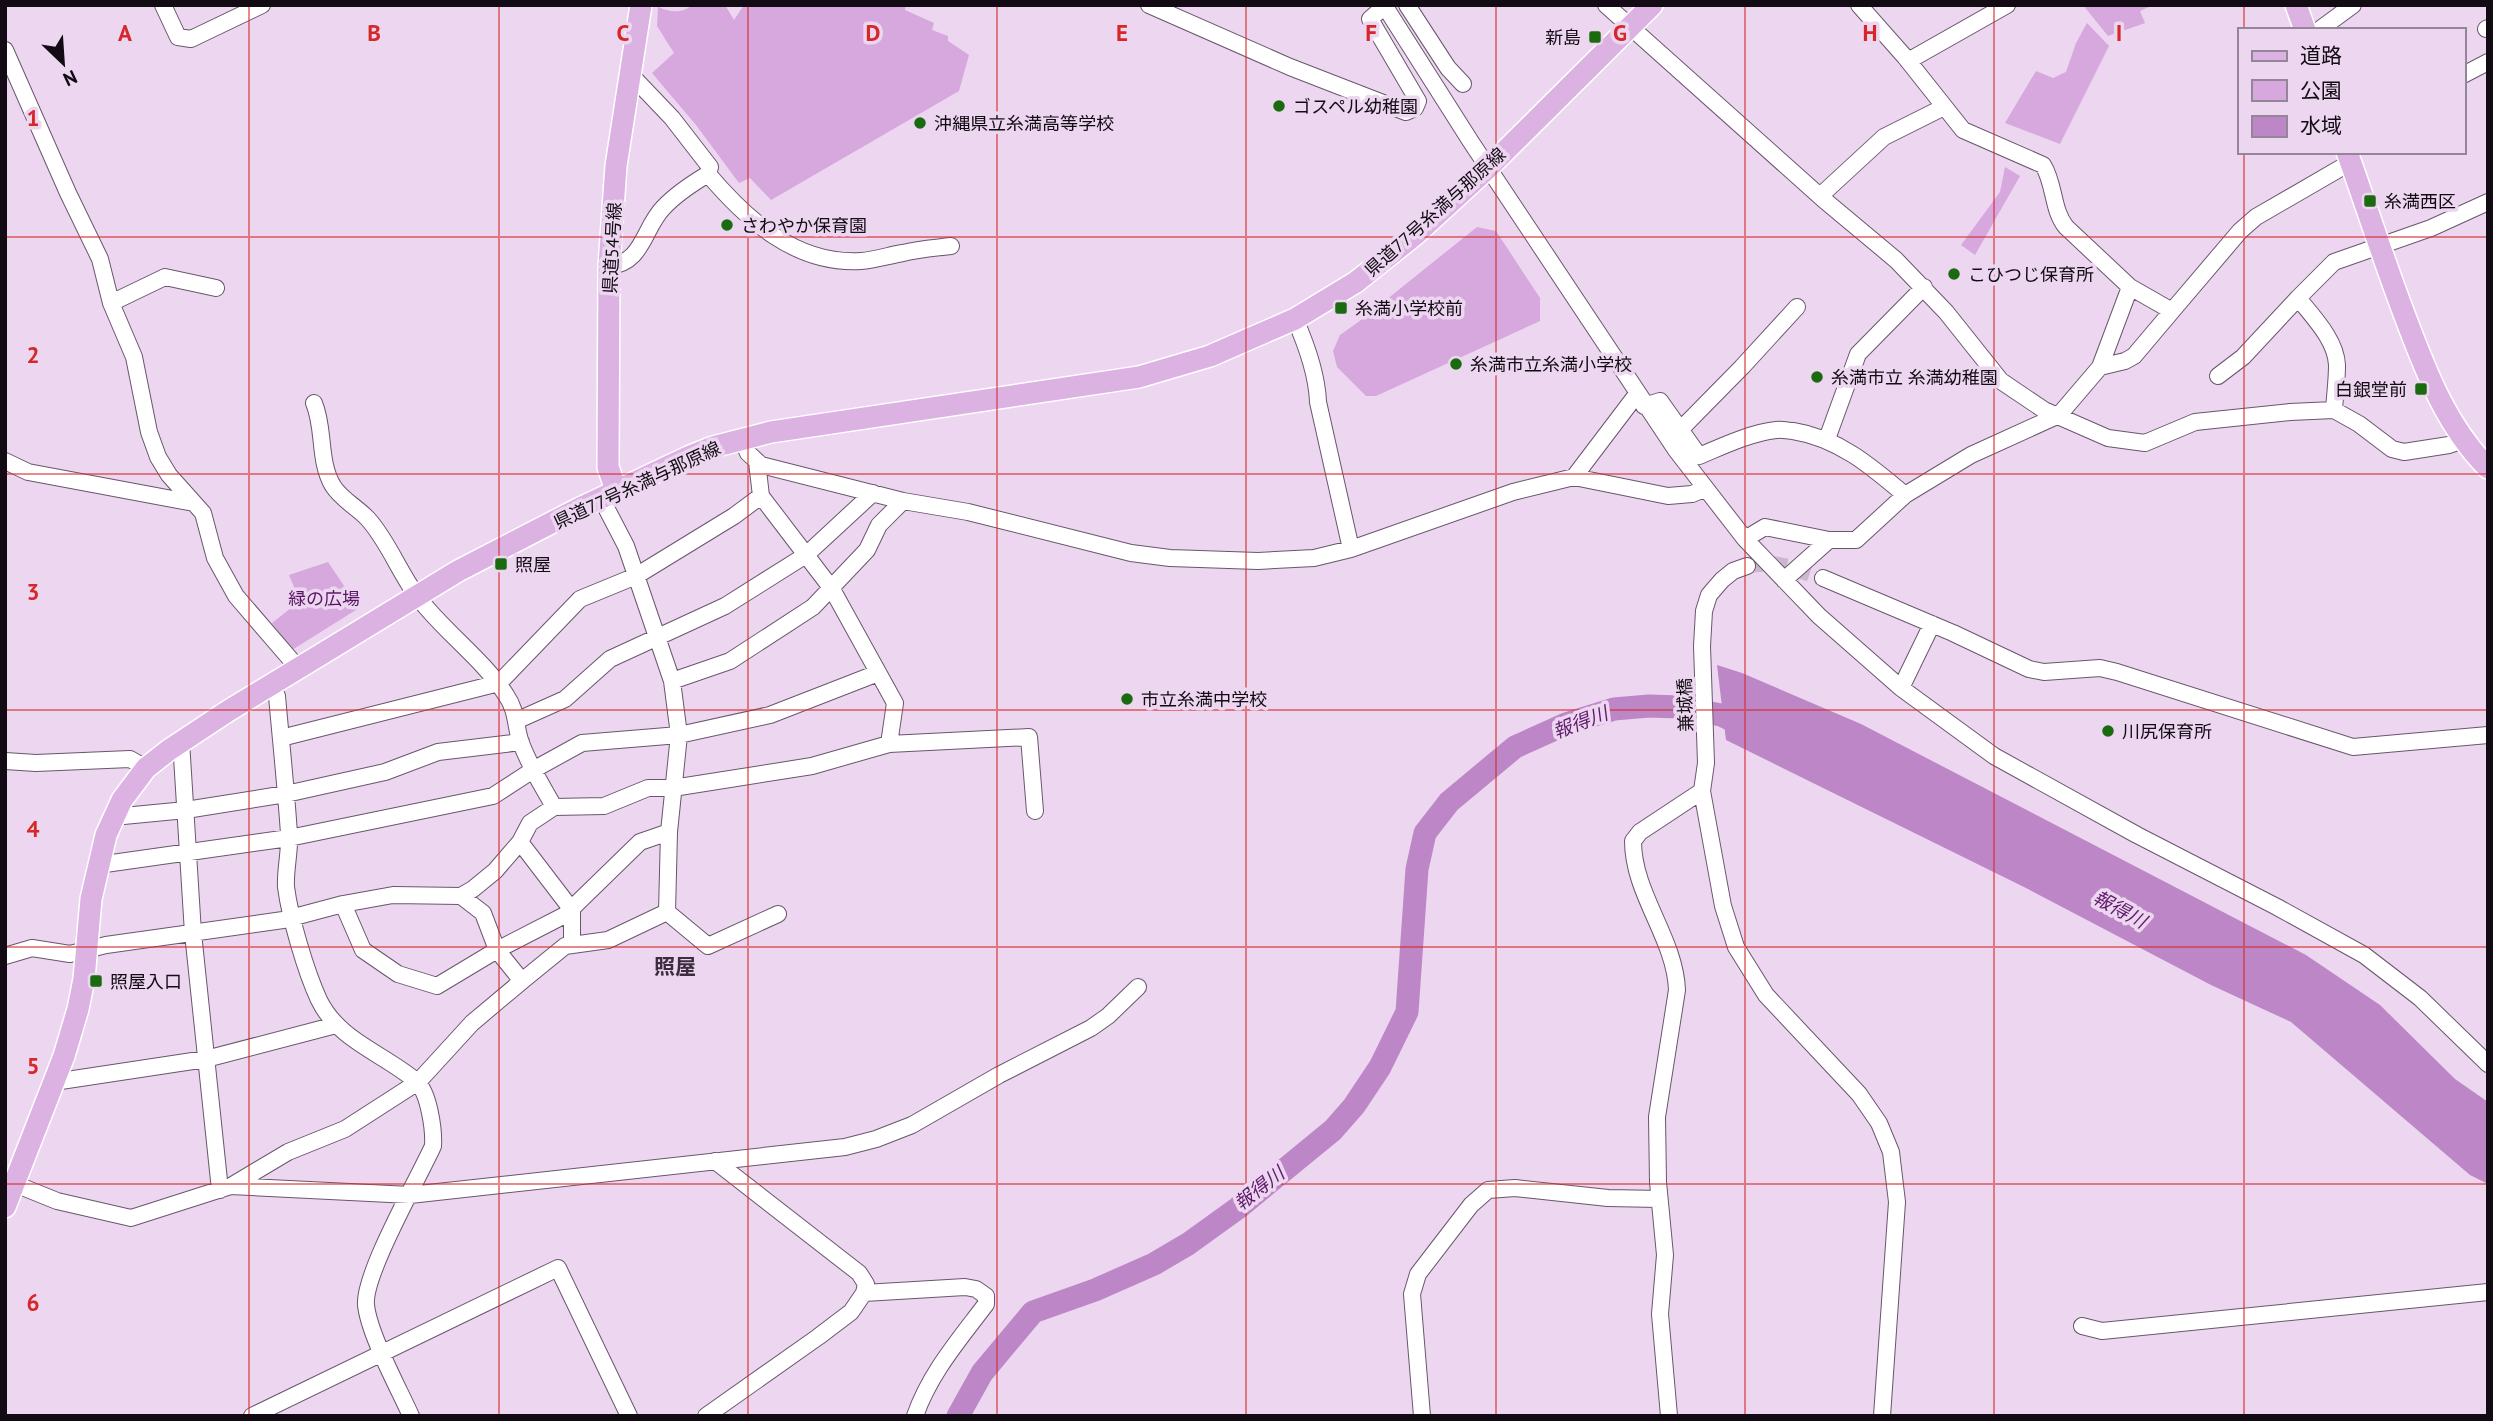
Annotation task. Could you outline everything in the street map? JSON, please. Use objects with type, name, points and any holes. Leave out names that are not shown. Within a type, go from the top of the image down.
[{"type":"main road","name":"県道54号線","points":[[608,494],[609,266],[617,166],[641,5]]},
{"type":"main road","name":"県道77号糸満与那原線","points":[[5,1207],[10,1182],[54,1082],[78,1009],[98,865],[113,817],[127,791],[146,768],[181,741],[416,595],[608,494],[688,457],[742,439],[805,426],[1139,377],[1210,356],[1295,319],[1366,275],[1416,234],[1488,168],[1652,5]]},
{"type":"main road","points":[[2297,5],[2304,28]]},
{"type":"main road","points":[[2349,157],[2378,245],[2430,382],[2464,440],[2488,468]]},
{"type":"street","points":[[163,5],[178,37],[191,38],[262,5]]},
{"type":"street","points":[[1149,5],[1172,10],[1290,67],[1406,112],[1415,108],[1418,101],[1370,19],[1384,6],[1640,400],[1704,489],[1745,539],[1819,616],[1901,688],[1994,756],[2364,956],[2420,998],[2488,1064]]},
{"type":"street","points":[[1606,5],[1820,196],[1896,260],[1924,287],[2001,381],[2044,410],[2108,438],[2146,443],[2195,422],[2334,410],[2360,424],[2392,449],[2404,452],[2464,440]]},
{"type":"street","points":[[1858,5],[1908,61],[1963,130],[2043,165],[2060,219],[2130,287],[2172,311]]},
{"type":"street","points":[[1908,61],[2007,5]]},
{"type":"street","points":[[2322,28],[2353,5]]},
{"type":"street","points":[[1412,7],[1448,68],[1463,84]]},
{"type":"street","points":[[5,50],[100,260],[111,303],[134,357],[149,432],[158,457],[169,475],[203,513],[215,558],[236,596],[298,668]]},
{"type":"street","points":[[2465,74],[2488,62]]},
{"type":"street","points":[[609,266],[623,265],[632,259],[663,208],[708,174],[710,167],[672,118],[630,74]]},
{"type":"street","points":[[1820,196],[1884,137],[1944,107]]},
{"type":"street","points":[[2100,367],[2126,361],[2134,356],[2240,231],[2256,217],[2349,157]]},
{"type":"street","points":[[708,174],[750,219],[776,238],[806,253],[839,260],[862,261],[951,246]]},
{"type":"street","points":[[2218,376],[2243,357],[2334,262],[2431,228],[2488,202]]},
{"type":"street","points":[[111,303],[165,277],[216,288]]},
{"type":"street","points":[[1827,439],[1858,354],[1924,287]]},
{"type":"street","points":[[1745,539],[1765,527],[1829,540],[1856,540],[1905,495],[1971,455],[2059,415],[2100,367],[2130,287]]},
{"type":"street","points":[[2298,299],[2318,323],[2334,352],[2337,363],[2334,410]]},
{"type":"street","points":[[1680,430],[1797,307]]},
{"type":"street","points":[[1295,319],[1307,346],[1318,388],[1318,402],[1351,549]]},
{"type":"street","points":[[1640,400],[1660,401],[1699,456],[1733,442],[1778,429],[1827,439],[1870,466],[1905,495]]},
{"type":"street","points":[[1574,477],[1640,400]]},
{"type":"street","points":[[314,403],[319,415],[325,463],[334,486],[369,519],[416,595],[499,683],[518,720],[521,742],[533,770],[554,807]]},
{"type":"street","points":[[742,439],[748,453],[761,465],[903,501],[968,512],[1131,553],[1157,556],[1258,561],[1314,558],[1351,549],[1513,492],[1574,477],[1668,496],[1692,494],[1704,489]]},
{"type":"street","points":[[5,461],[28,472],[194,503]]},
{"type":"street","points":[[757,462],[761,496],[832,589],[895,703],[889,744]]},
{"type":"street","points":[[518,720],[565,699],[610,659],[725,606],[806,555],[873,493]]},
{"type":"street","points":[[608,494],[672,681],[678,736],[669,832],[667,912]]},
{"type":"street","points":[[281,738],[499,683],[580,599],[636,576],[734,516],[761,496]]},
{"type":"street","points":[[672,681],[730,661],[813,607],[867,550],[879,525],[903,501]]},
{"type":"street","points":[[1784,580],[1829,540]]},
{"type":"street","name":"兼城橋","points":[[1747,566],[1721,580],[1709,595],[1704,611],[1702,646],[1706,763],[1702,792],[1723,906],[1736,947],[1766,995],[1858,1094],[1879,1124],[1891,1152],[1897,1202],[1882,1416]]},
{"type":"street","points":[[1823,578],[2029,669],[2044,672],[2100,668],[2117,672],[2353,747],[2488,736]]},
{"type":"street","points":[[1901,688],[1932,624]]},
{"type":"street","points":[[98,865],[289,838],[493,796],[582,743],[678,736],[770,715],[878,673]]},
{"type":"street","points":[[271,684],[277,696],[286,794],[289,838],[286,886],[292,918],[318,997],[336,1025],[349,1037],[418,1082],[433,1123],[433,1146],[371,1273],[365,1301],[367,1314],[411,1416]]},
{"type":"street","points":[[5,956],[32,948],[70,954],[86,948],[292,918],[343,904],[393,895],[461,896],[473,890],[495,871],[520,842],[530,823],[554,807],[604,806],[648,788],[673,788],[812,766],[889,744],[1029,737],[1035,811]]},
{"type":"street","points":[[181,741],[193,933],[206,1059],[225,1188]]},
{"type":"street","points":[[113,817],[186,810],[286,794],[385,772],[438,752],[521,742]]},
{"type":"street","points":[[5,761],[36,763],[130,759],[146,768]]},
{"type":"street","points":[[1669,1416],[1660,1314],[1665,1255],[1659,1199],[1657,1117],[1677,990],[1676,971],[1637,871],[1633,841],[1640,832],[1702,792]]},
{"type":"street","points":[[343,904],[363,950],[398,974],[436,986],[572,910],[640,842],[669,832]]},
{"type":"street","points":[[520,842],[572,910],[572,945]]},
{"type":"street","points":[[461,896],[483,913],[497,950],[522,981]]},
{"type":"street","points":[[667,912],[708,946],[778,914]]},
{"type":"street","points":[[10,1182],[57,1201],[131,1218],[225,1188],[288,1152],[345,1129],[418,1082],[472,1023],[565,946],[608,940],[667,912]]},
{"type":"street","points":[[225,1188],[410,1195],[845,1147],[912,1125],[999,1075],[1091,1028],[1108,1016],[1138,987]]},
{"type":"street","points":[[54,1082],[206,1059],[336,1025]]},
{"type":"street","points":[[706,1416],[850,1312],[864,1293],[866,1283],[859,1273],[715,1161]]},
{"type":"street","points":[[1422,1416],[1412,1294],[1418,1274],[1471,1205],[1488,1190],[1499,1189],[1608,1198],[1659,1199]]},
{"type":"street","points":[[252,1416],[558,1268],[629,1416]]},
{"type":"street","points":[[864,1293],[965,1287],[976,1289],[986,1296],[986,1304],[944,1358],[923,1395],[915,1416]]},
{"type":"street","points":[[2082,1325],[2102,1331],[2488,1292]]},
{"type":"green space","points":[[692,5],[725,5],[734,20],[744,5],[906,5],[905,10],[934,23],[932,30],[948,36],[948,41],[969,55],[959,91],[771,200],[750,178],[739,183],[696,125],[652,73],[674,53],[657,26],[658,7],[676,11]]},
{"type":"green space","points":[[2083,5],[2153,5],[2140,11],[2145,23],[2108,36]]},
{"type":"green space","points":[[2087,23],[2109,46],[2060,144],[2005,123],[2036,71],[2053,78],[2066,72],[2076,43]]},
{"type":"green space","points":[[2005,167],[2020,176],[1975,255],[1961,245],[2000,192]]},
{"type":"green space","points":[[1477,227],[1496,231],[1540,298],[1540,321],[1376,396],[1366,396],[1337,367],[1333,351],[1340,335]]},
{"type":"green space","name":"緑の広場","points":[[328,562],[359,608],[292,650],[272,623],[300,601],[289,575]]},
{"type":"water","points":[[1717,665],[1861,724],[2306,955],[2380,1005],[2455,1079],[2488,1102],[2488,1184],[2470,1175],[2291,1022],[2211,985],[2026,888],[1726,740]]},
{"type":"waterway","name":"報得川","points":[[958,1416],[982,1373],[1033,1312],[1095,1290],[1154,1264],[1188,1244],[1238,1208],[1333,1130],[1354,1106],[1380,1067],[1407,1012],[1417,869],[1425,833],[1449,802],[1515,747],[1566,724],[1614,709],[1680,707],[1721,715],[1752,730]]},
{"type":"tunnel","points":[[1747,566],[1776,565],[1823,578]]},
{"type":"place","name":"新島","points":[[1595,37]]},
{"type":"place","name":"ゴスペル幼稚園","points":[[1279,106]]},
{"type":"place","name":"沖縄県立糸満高等学校","points":[[920,123]]},
{"type":"place","name":"糸満西区","points":[[2370,201]]},
{"type":"place","name":"さわやか保育園","points":[[727,225]]},
{"type":"place","name":"こひつじ保育所","points":[[1954,274]]},
{"type":"place","name":"糸満小学校前","points":[[1341,308]]},
{"type":"place","name":"糸満市立糸満小学校","points":[[1456,364]]},
{"type":"place","name":"糸満市立 糸満幼稚園","points":[[1817,377]]},
{"type":"place","name":"白銀堂前","points":[[2421,389]]},
{"type":"place","name":"照屋","points":[[501,564]]},
{"type":"place","name":"市立糸満中学校","points":[[1127,699]]},
{"type":"place","name":"川尻保育所","points":[[2108,731]]},
{"type":"place","name":"照屋入口","points":[[96,981]]},
{"type":"district","name":"照屋","points":[[675,966]]}]
